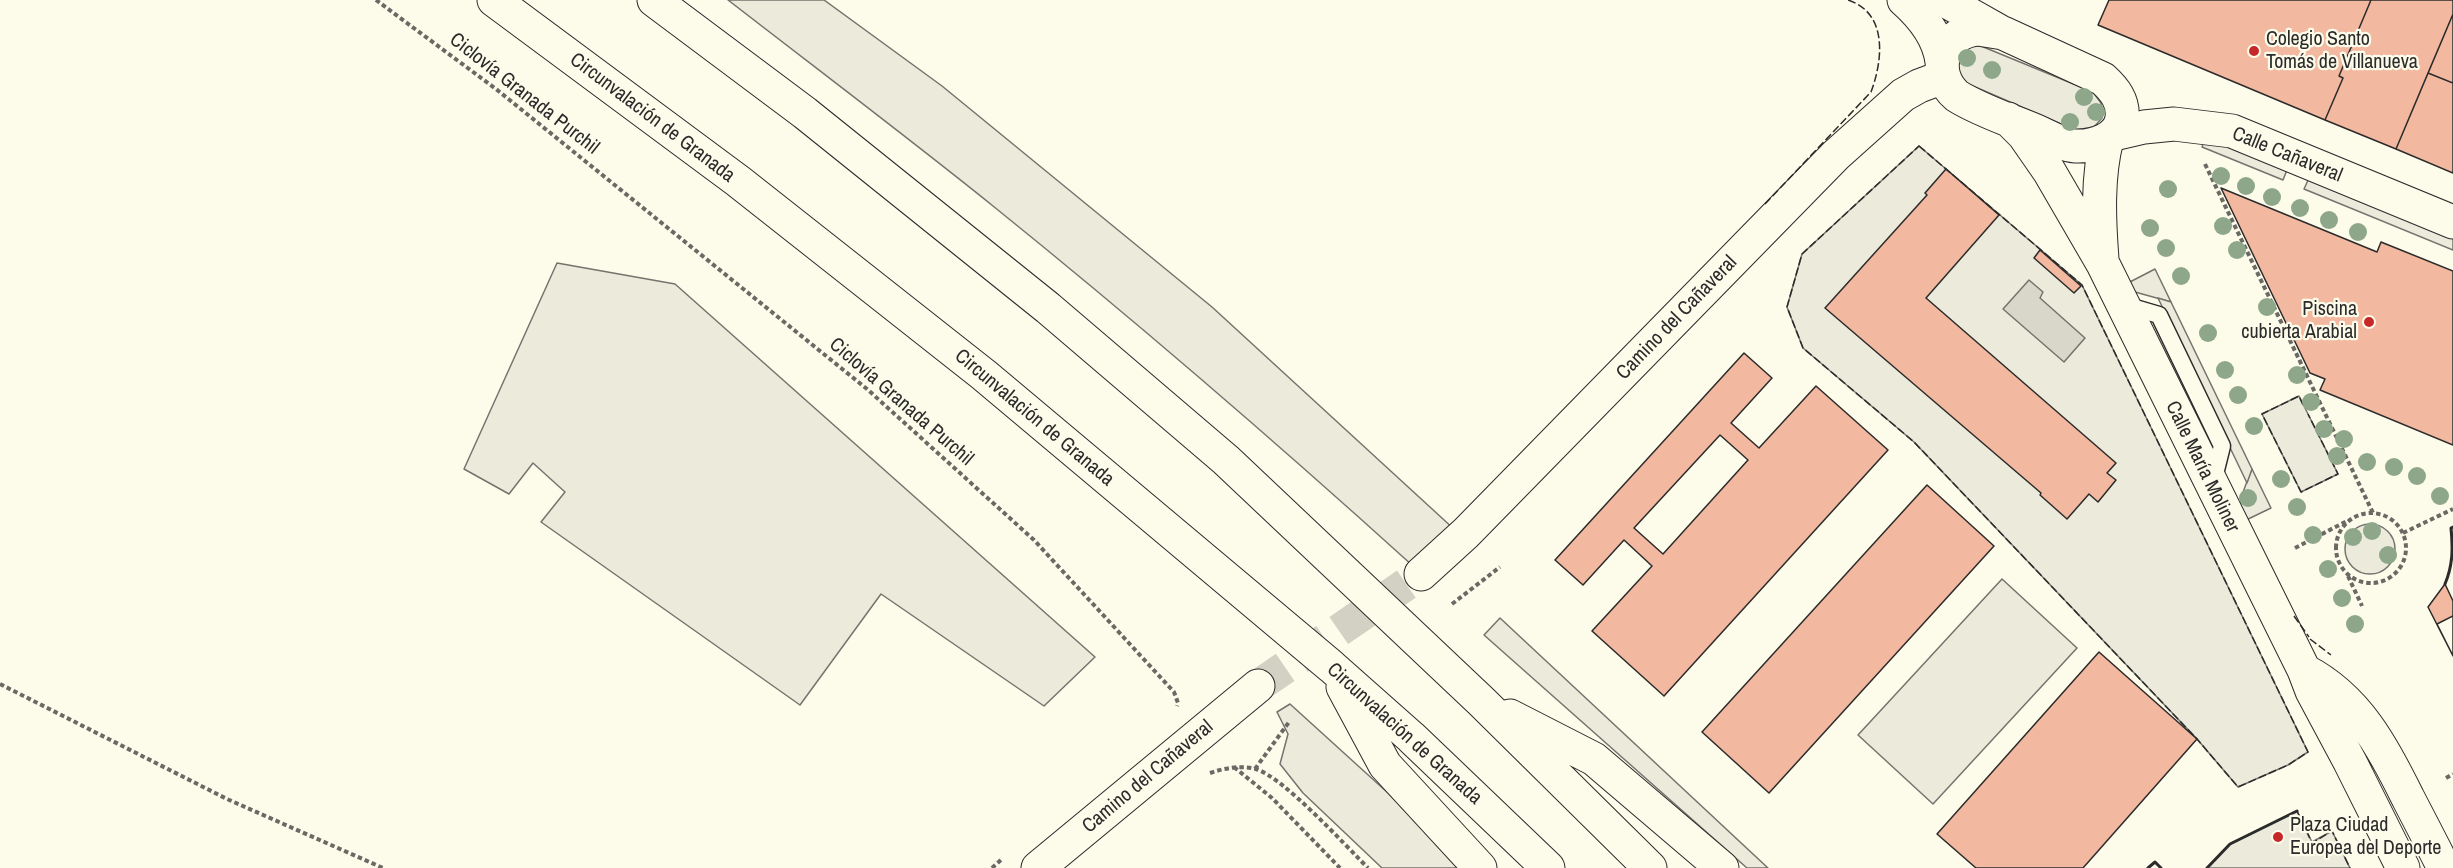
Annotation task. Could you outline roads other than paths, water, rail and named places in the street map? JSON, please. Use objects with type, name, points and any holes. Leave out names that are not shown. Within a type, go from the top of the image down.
[{"type":"main road","name":"Circunvalación de Granada","points":[[494,0],[738,181],[975,368],[1332,667],[1411,737],[1548,868]]},
{"type":"main road","points":[[654,0],[805,113],[1048,308],[1226,460],[1482,702],[1650,868]]},
{"type":"main road","points":[[1904,0],[1936,40],[1942,70]]},
{"type":"main road","points":[[1944,0],[2003,33]]},
{"type":"main road","points":[[1942,70],[1947,46],[1959,34],[1978,29],[2003,33]]},
{"type":"main road","name":"Calle María Moliner","points":[[2003,33],[2088,70],[2109,85],[2122,106],[2121,122],[2110,136],[2103,153],[2100,202],[2103,264]]},
{"type":"main road","name":"Calle Cañaveral","points":[[1942,70],[1950,91],[1957,96],[2068,144],[2092,144],[2110,136],[2174,124],[2232,131],[2453,222]]},
{"type":"main road","name":"Camino del Cañaveral","points":[[1421,574],[1467,533],[1836,155],[1902,95],[1942,70]]},
{"type":"main road","name":"Calle María Moliner","points":[[2008,119],[2024,135],[2049,171],[2103,264],[2304,670],[2312,691],[2403,868]]},
{"type":"main road","points":[[1332,667],[1385,765],[1480,868]]},
{"type":"main road","points":[[2304,670],[2323,681],[2347,701],[2383,746],[2444,868]]},
{"type":"main road","name":"Camino del Cañaveral","points":[[1038,868],[1258,686]]},
{"type":"main road","points":[[1482,702],[1594,759],[1722,868]]},
{"type":"lane","points":[[2350,762],[2383,746]]},
{"type":"tunnel","points":[[1258,686],[1421,574]]},
{"type":"place","name":"Colegio Santo Tomás de Villanueva","points":[[2254,51]]},
{"type":"place","name":"Piscina cubierta Arabial","points":[[2369,322]]},
{"type":"place","name":"Plaza Ciudad Europea del Deporte","points":[[2278,837]]}]
